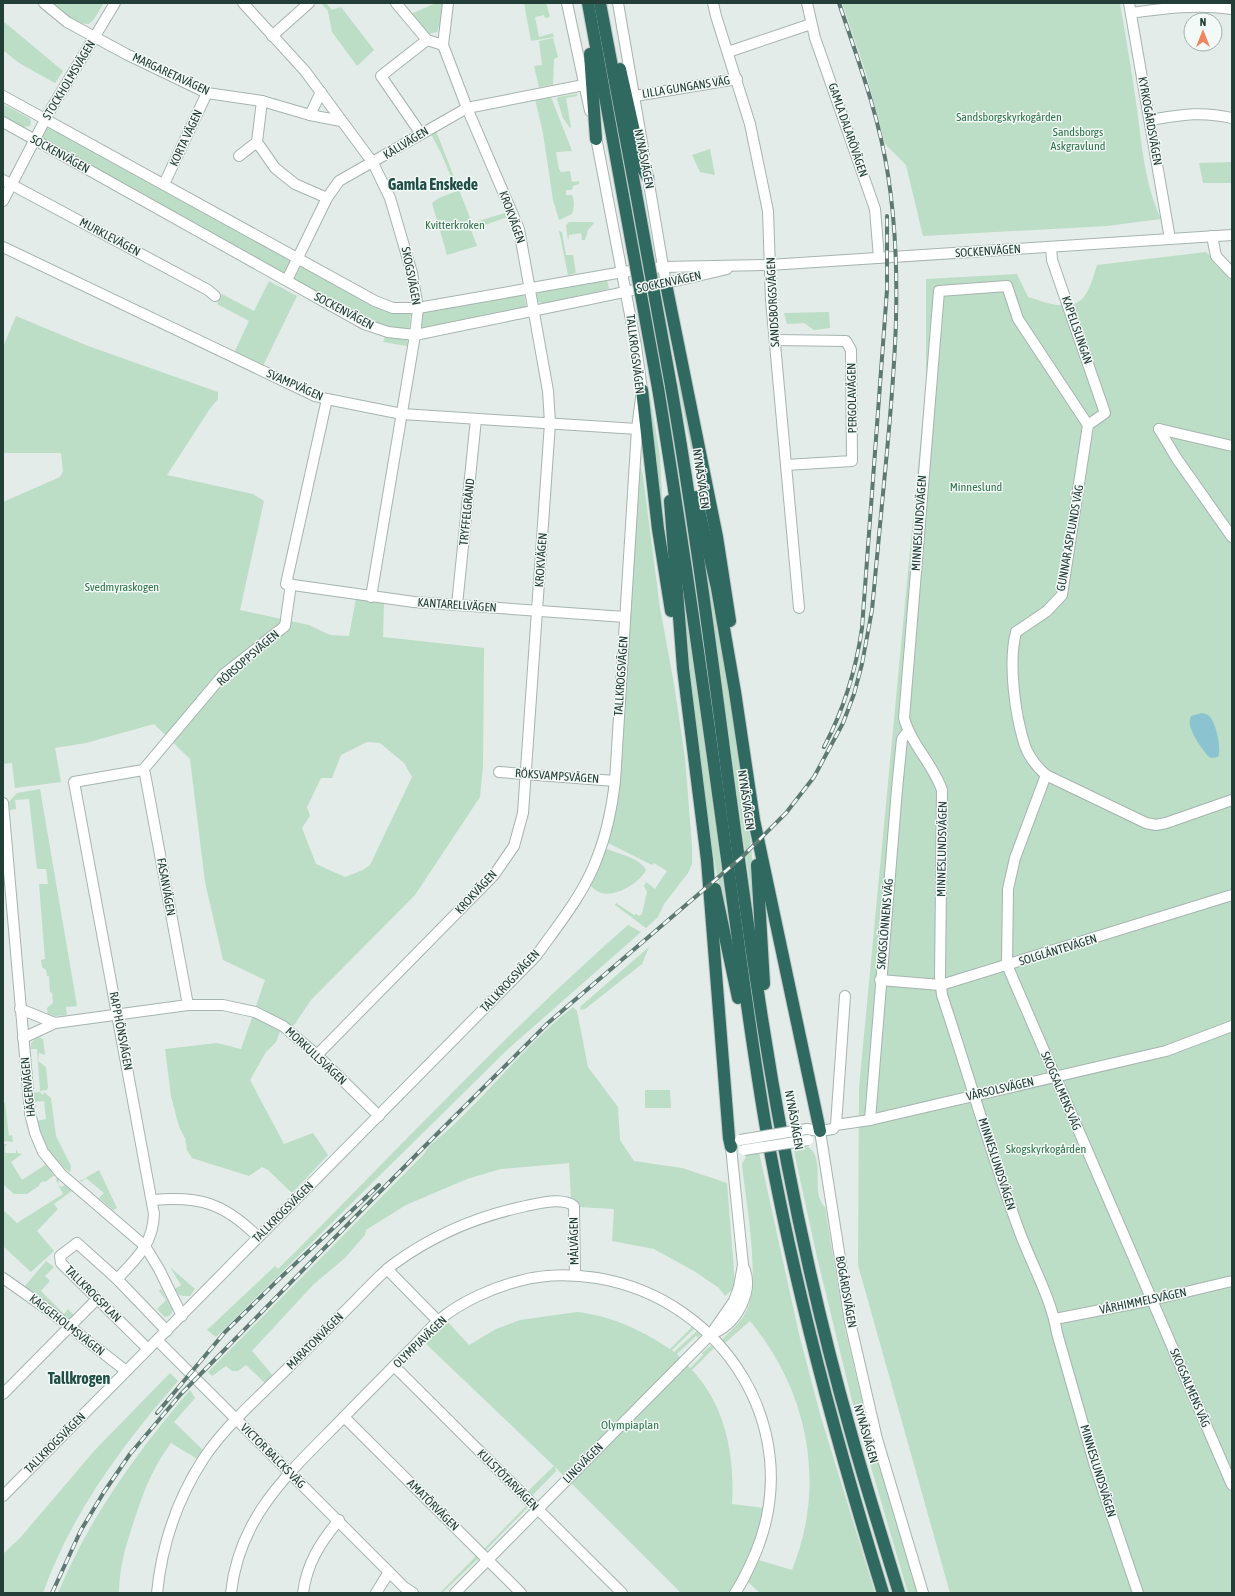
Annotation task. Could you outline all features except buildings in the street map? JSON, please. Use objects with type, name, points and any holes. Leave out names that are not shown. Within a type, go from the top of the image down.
[{"type":"highway","points":[[588,3],[596,139]]},
{"type":"highway","points":[[588,3],[669,456],[758,1083],[787,1236],[813,1348],[840,1451],[883,1593]]},
{"type":"highway","name":"NYNÄSVÄGEN","points":[[600,3],[682,448],[758,991],[793,1189],[819,1307],[850,1431],[899,1593]]},
{"type":"highway","points":[[606,3],[642,167],[648,178]]},
{"type":"highway","points":[[666,284],[727,593],[737,678],[736,692]]},
{"type":"highway","points":[[642,390],[666,583],[683,668]]},
{"type":"highway","points":[[682,448],[697,502],[715,580],[736,692],[754,820],[820,1131]]},
{"type":"highway","points":[[669,456],[672,545],[683,668],[704,839],[729,1138],[736,1144]]},
{"type":"highway","points":[[754,820],[763,975],[776,1073],[778,1106]]},
{"type":"highway","points":[[704,839],[743,1025],[758,1083]]},
{"type":"street","name":"MARGARETAVÄGEN","points":[[44,3],[67,22],[207,93],[262,101],[310,115],[341,121]]},
{"type":"street","name":"STOCKHOLMSVÄGEN","points":[[3,201],[7,183],[35,139],[115,3]]},
{"type":"street","name":"SKOGSVÄGEN","points":[[243,3],[305,71],[373,162],[390,198],[404,241],[418,308],[415,335],[371,597]]},
{"type":"street","points":[[272,36],[309,3]]},
{"type":"street","points":[[396,3],[427,40],[443,45]]},
{"type":"street","name":"KROKVÄGEN","points":[[317,1056],[494,875],[514,846],[523,812],[550,423],[548,391],[531,289],[519,229],[467,108],[443,45],[448,3]]},
{"type":"street","points":[[567,3],[596,139],[626,292]]},
{"type":"street","name":"NYNÄSVÄGEN","points":[[618,3],[666,284]]},
{"type":"street","name":"SANDSBORGSVÄGEN","points":[[713,3],[754,139],[768,211],[771,255],[769,265],[799,608]]},
{"type":"street","name":"GAMLA DALARÖVÄGEN","points":[[807,3],[810,24],[875,209],[879,258]]},
{"type":"street","points":[[1130,8],[1205,5],[1232,9]]},
{"type":"street","name":"KYRKOGÅRDSVÄGEN","points":[[1130,8],[1170,239]]},
{"type":"street","points":[[728,52],[810,24]]},
{"type":"street","points":[[421,134],[381,76],[427,40]]},
{"type":"street","name":"LILLA GUNGANS VÄG","points":[[635,96],[737,79]]},
{"type":"street","name":"KÄLLVÄGEN","points":[[287,280],[327,198],[339,181],[467,108],[584,85]]},
{"type":"street","points":[[310,115],[321,92]]},
{"type":"street","name":"KORTA VÄGEN","points":[[164,184],[207,93]]},
{"type":"street","name":"SOCKENVÄGEN","points":[[3,96],[375,301],[393,308],[418,308],[623,272],[663,267],[769,265],[1232,235]]},
{"type":"street","points":[[262,101],[257,142],[275,168],[295,184],[327,198]]},
{"type":"street","points":[[1150,120],[1203,113],[1232,118]]},
{"type":"street","name":"SOCKENVÄGEN","points":[[3,122],[364,324],[388,332],[415,335],[666,284],[744,265]]},
{"type":"street","points":[[238,156],[257,142]]},
{"type":"street","name":"MURKLEVÄGEN","points":[[7,183],[201,286],[215,296]]},
{"type":"street","points":[[1212,236],[1216,256],[1232,273]]},
{"type":"street","name":"SVAMPVÄGEN","points":[[3,247],[315,396],[327,400],[402,414],[637,429]]},
{"type":"street","name":"KAPELLSLINGAN","points":[[1051,247],[1052,260],[1105,413],[1088,425]]},
{"type":"street","name":"MINNESLUNDSVÄGEN","points":[[1088,425],[1018,319],[1007,286],[939,291],[904,718],[908,731],[937,775],[942,790],[942,995],[1001,1182],[1020,1235],[1054,1318],[1057,1333],[1096,1466],[1138,1593]]},
{"type":"street","name":"TALLKROGSVÄGEN","points":[[3,1496],[148,1349],[158,1341],[258,1237],[536,956],[568,912],[584,886],[597,858],[611,810],[615,781],[637,429],[642,390],[626,292]]},
{"type":"street","name":"PERGOLAVÄGEN","points":[[775,340],[846,341],[850,344],[852,358],[852,461],[786,465]]},
{"type":"street","name":"RÖRSOPPSVÄGEN","points":[[143,770],[224,675],[285,626],[291,584],[286,584],[327,400]]},
{"type":"street","name":"TRYFFELGRÄND","points":[[457,605],[476,419]]},
{"type":"street","name":"GUNNAR ASPLUNDS VÄG","points":[[1088,425],[1062,595],[1048,611],[1016,632],[1013,645],[1012,662],[1018,711],[1025,747],[1037,767],[1046,775],[1146,823],[1156,825],[1232,800]]},
{"type":"street","points":[[1232,446],[1159,429],[1232,537]]},
{"type":"street","name":"KANTARELLVÄGEN","points":[[291,584],[371,597],[537,612],[625,617]]},
{"type":"street","name":"SKOGSLÖNNENS VÄG","points":[[870,1120],[880,980],[897,790],[902,739],[908,731]]},
{"type":"street","name":"RAPPHÖNSVÄGEN","points":[[117,1279],[142,1253],[151,1237],[154,1227],[153,1200],[74,782],[143,770]]},
{"type":"street","name":"FASANVÄGEN","points":[[143,770],[146,774],[188,1004]]},
{"type":"street","name":"RÖKSVAMPSVÄGEN","points":[[499,772],[615,781]]},
{"type":"street","name":"SKOGSALMENS VÄG","points":[[1046,775],[1015,858],[1008,889],[1007,965],[1232,1485]]},
{"type":"street","name":"HÄGERVÄGEN","points":[[3,803],[30,1113],[35,1133],[44,1152],[61,1174],[145,1246],[159,1269],[182,1316]]},
{"type":"street","name":"SOLGLÄNTEVÄGEN","points":[[880,980],[941,985],[1232,895]]},
{"type":"street","points":[[736,1144],[744,1150],[833,1129],[836,1125],[846,996]]},
{"type":"street","name":"MORKULLSVÄGEN","points":[[23,1038],[55,1023],[188,1004],[223,1005],[254,1012],[283,1026],[317,1056],[379,1116]]},
{"type":"street","points":[[20,1009],[55,1023]]},
{"type":"street","name":"VÅRSOLSVÄGEN","points":[[836,1125],[870,1120],[974,1094],[1055,1077],[1166,1050],[1232,1026]]},
{"type":"street","name":"BOGÅRDSVÄGEN","points":[[820,1131],[850,1322],[877,1439],[923,1593]]},
{"type":"street","points":[[736,1144],[807,1134]]},
{"type":"street","name":"LINGVÄGEN","points":[[454,1593],[710,1334],[722,1329],[732,1320],[743,1303],[747,1283],[747,1274],[743,1265],[736,1144]]},
{"type":"street","points":[[153,1200],[189,1198],[203,1202],[232,1214],[258,1237]]},
{"type":"street","name":"MARATONVÄGEN","points":[[157,1593],[167,1534],[178,1505],[205,1457],[236,1420],[387,1269],[429,1240],[468,1221],[508,1210],[539,1204],[566,1202],[574,1206]]},
{"type":"street","name":"MÅLVÄGEN","points":[[574,1206],[575,1275]]},
{"type":"street","name":"TALLKROGSPLAN","points":[[148,1349],[61,1263],[60,1256],[77,1243],[117,1279],[167,1331]]},
{"type":"street","points":[[387,1269],[438,1321]]},
{"type":"street","name":"OLYMPIAVÄGEN","points":[[231,1593],[233,1577],[241,1548],[256,1514],[289,1472],[438,1321],[474,1298],[518,1281],[544,1276],[575,1275],[618,1282],[656,1296],[683,1312],[710,1334],[736,1364],[751,1391],[759,1409],[771,1454],[771,1496],[763,1535],[745,1576],[735,1593]]},
{"type":"street","name":"KAGGEHOLMSVÄGEN","points":[[4,1280],[70,1326],[126,1372]]},
{"type":"street","name":"VÅRHIMMELSVÄGEN","points":[[1054,1318],[1152,1300],[1232,1281]]},
{"type":"street","points":[[3,1394],[97,1299]]},
{"type":"street","name":"VICTOR BALCKS VÄG","points":[[158,1341],[236,1420],[339,1520],[405,1590],[413,1593]]},
{"type":"street","name":"KULSTÖTARVÄGEN","points":[[394,1366],[622,1593]]},
{"type":"street","name":"AMATÖRVÄGEN","points":[[344,1417],[522,1593]]},
{"type":"street","points":[[303,1593],[306,1574],[315,1554],[339,1520]]},
{"type":"street","points":[[376,1593],[383,1579],[389,1572]]},
{"type":"green space","points":[[50,3],[104,3],[89,24],[83,24],[72,20]]},
{"type":"green space","points":[[321,3],[326,3],[332,10],[341,7],[374,50],[357,66],[332,32],[328,11]]},
{"type":"green space","points":[[436,3],[443,3],[441,21],[437,32],[429,34],[411,14]]},
{"type":"green space","points":[[524,3],[546,3],[550,17],[545,18],[544,15],[535,17],[539,37],[553,33],[554,37],[531,41]]},
{"type":"green space","name":"Sandsborgskyrkogården","points":[[842,3],[1120,3],[1145,166],[1151,193],[1161,219],[1107,226],[923,236],[906,165],[885,144],[866,73]]},
{"type":"green space","points":[[3,21],[63,71],[55,83],[19,63],[3,50]]},
{"type":"green space","points":[[553,38],[558,57],[554,59],[553,85],[539,87],[534,66],[542,65],[539,41]]},
{"type":"green space","points":[[577,94],[577,96],[566,98],[570,128],[563,118],[557,99],[558,97]]},
{"type":"green space","points":[[551,97],[572,151],[556,152],[559,169],[561,172],[570,171],[572,182],[579,181],[579,184],[573,186],[572,190],[566,190],[566,195],[572,195],[574,200],[572,214],[559,220],[553,200],[543,133],[535,99]]},
{"type":"green space","points":[[3,104],[29,118],[31,121],[30,126],[23,127],[3,116]]},
{"type":"green space","points":[[48,125],[293,259],[285,275],[42,138]]},
{"type":"green space","name":"Kvitterkroken","points":[[436,131],[472,223],[508,212],[510,216],[471,230],[477,246],[447,255],[432,203],[439,198],[457,191],[441,153],[431,134]]},
{"type":"green space","points":[[710,149],[715,175],[700,172],[692,155]]},
{"type":"green space","points":[[1232,162],[1232,183],[1203,183],[1199,163]]},
{"type":"green space","points":[[569,222],[594,223],[588,230],[585,240],[582,240],[581,233],[569,235],[568,241],[566,225]]},
{"type":"green space","points":[[559,231],[562,232],[566,255],[573,255],[576,273],[568,275]]},
{"type":"green space","name":"Skogskyrkogården","points":[[1206,252],[1232,278],[1232,1593],[950,1593],[858,1265],[859,1088],[926,383],[926,279],[1017,274],[1028,297],[1051,304],[1067,305],[1074,304],[1081,300],[1086,294],[1097,265]]},
{"type":"green space","points":[[301,265],[411,312],[409,330],[395,329],[365,319],[335,304],[294,280]]},
{"type":"green space","points":[[607,279],[609,289],[543,304],[537,301],[537,294],[539,291]]},
{"type":"green space","points":[[269,281],[297,296],[262,368],[234,353],[249,321],[217,304],[222,294],[254,311]]},
{"type":"green space","points":[[524,294],[526,308],[422,328],[419,326],[420,311]]},
{"type":"green space","points":[[829,312],[830,328],[814,330],[804,323],[787,324],[784,313]]},
{"type":"green space","name":"Svedmyraskogen","points":[[16,316],[88,346],[218,392],[218,399],[211,407],[167,475],[253,494],[264,501],[240,610],[309,625],[330,635],[349,636],[356,598],[384,602],[383,637],[484,648],[483,767],[480,797],[415,895],[311,1000],[292,1028],[255,1009],[265,980],[223,960],[205,882],[190,759],[154,724],[86,743],[55,748],[61,782],[15,788],[12,763],[3,764],[3,502],[60,477],[63,471],[61,453],[3,453],[3,347]],"holes":[[[367,742],[380,743],[404,763],[412,777],[370,865],[363,870],[345,877],[316,864],[302,828],[310,816],[307,807],[321,778],[332,778],[341,755]]]},
{"type":"green space","points":[[385,337],[407,340],[408,345],[406,346],[383,342]]},
{"type":"green space","points":[[682,382],[707,516],[681,400],[678,383]]},
{"type":"green space","points":[[649,390],[660,456],[664,534],[646,391]]},
{"type":"green space","points":[[640,465],[643,477],[660,608],[674,684],[685,758],[692,846],[692,864],[688,873],[664,904],[658,917],[646,928],[615,905],[616,903],[634,915],[636,914],[639,916],[642,914],[647,892],[644,886],[646,882],[655,889],[667,871],[654,863],[652,865],[608,843],[616,810],[630,583]]},
{"type":"green space","points":[[709,568],[743,775],[755,900],[752,900],[706,569]]},
{"type":"green space","points":[[681,573],[726,903],[723,904],[701,781],[691,698]]},
{"type":"green space","points":[[40,789],[77,1006],[66,1007],[67,1015],[55,1016],[48,1014],[47,1008],[53,1003],[52,993],[50,992],[49,976],[47,976],[46,970],[42,967],[41,960],[45,959],[39,884],[48,884],[46,869],[37,869],[29,799],[15,800],[16,809],[10,810],[9,802],[17,793]]},
{"type":"green space","points":[[607,849],[634,859],[646,870],[643,875],[632,885],[618,892],[605,894],[598,892],[591,886]]},
{"type":"green space","points":[[628,925],[641,932],[507,1050],[216,1337],[207,1330],[275,1266],[278,1269],[450,1094],[582,966]]},
{"type":"green space","points":[[649,947],[642,964],[585,1009],[580,1010],[581,1006]]},
{"type":"green space","points":[[573,1007],[577,1011],[588,1067],[618,1107],[620,1140],[634,1161],[682,1168],[727,1183],[735,1284],[733,1289],[725,1296],[719,1288],[694,1271],[654,1249],[612,1241],[614,1209],[578,1207],[571,1199],[569,1163],[501,1169],[467,1179],[406,1205],[366,1230],[365,1235],[345,1258],[314,1284],[252,1351],[275,1378],[266,1384],[246,1365],[238,1371],[232,1371],[226,1366],[212,1376],[208,1372],[424,1154],[429,1146],[466,1113],[535,1040]]},
{"type":"green space","points":[[253,1015],[281,1029],[276,1042],[266,1052],[250,1080],[284,1144],[313,1133],[328,1155],[292,1193],[268,1170],[262,1167],[249,1176],[192,1158],[187,1150],[185,1138],[180,1129],[171,1096],[165,1049],[217,1043],[241,1049]]},
{"type":"green space","points":[[38,1037],[43,1039],[45,1055],[39,1053],[38,1061],[46,1067],[48,1087],[47,1090],[40,1091],[37,1049],[31,1049],[31,1043]]},
{"type":"green space","points":[[645,1090],[670,1090],[671,1108],[645,1108]]},
{"type":"green space","points":[[40,1092],[43,1095],[44,1092],[51,1098],[56,1136],[71,1166],[70,1172],[53,1156],[41,1136],[37,1121],[46,1119],[44,1101],[34,1102],[33,1093]]},
{"type":"green space","points":[[5,1103],[9,1136],[12,1135],[13,1142],[3,1141],[3,1104]]},
{"type":"green space","points":[[3,1144],[7,1144],[5,1147],[5,1153],[16,1153],[16,1149],[18,1153],[22,1154],[11,1162],[22,1180],[45,1165],[43,1160],[56,1174],[45,1182],[43,1181],[39,1184],[40,1185],[27,1194],[14,1194],[3,1184]]},
{"type":"green space","points":[[802,1145],[810,1149],[815,1155],[817,1163],[818,1192],[820,1200],[825,1207],[845,1329],[867,1422],[918,1593],[908,1593],[855,1413],[817,1257],[793,1147]]},
{"type":"green space","points":[[759,1152],[799,1334],[820,1414],[875,1593],[760,1593],[748,1582],[759,1560],[792,1570],[803,1537],[808,1505],[809,1472],[806,1440],[798,1408],[786,1377],[770,1348],[750,1321],[725,1343],[722,1340],[744,1316],[751,1299],[753,1262],[742,1164],[747,1155]]},
{"type":"green space","points":[[99,1170],[117,1208],[113,1210],[99,1198],[104,1193],[86,1178],[81,1182],[80,1181]]},
{"type":"green space","points":[[58,1184],[61,1187],[67,1184],[73,1190],[54,1204],[58,1209],[37,1231],[54,1251],[31,1272],[3,1246],[3,1210],[17,1223],[63,1194]]},
{"type":"green space","points":[[46,1261],[54,1267],[45,1276],[50,1281],[41,1291],[64,1314],[68,1309],[74,1315],[70,1319],[25,1286]]},
{"type":"green space","points":[[170,1267],[195,1289],[190,1296],[179,1295],[175,1289],[181,1285]]},
{"type":"green space","points":[[161,1289],[172,1309],[172,1313],[165,1317],[157,1309],[166,1300],[159,1291]]},
{"type":"green space","name":"Olympiaplan","points":[[577,1312],[614,1320],[637,1330],[670,1349],[694,1325],[696,1327],[672,1350],[674,1352],[699,1329],[703,1332],[698,1338],[696,1336],[677,1354],[690,1368],[703,1355],[702,1353],[713,1344],[715,1347],[692,1370],[704,1384],[713,1400],[726,1433],[732,1468],[732,1504],[765,1508],[749,1561],[730,1593],[681,1593],[555,1467],[556,1471],[531,1497],[526,1493],[554,1466],[424,1342],[446,1320],[469,1345],[496,1329],[520,1320]]},
{"type":"green space","points":[[170,1373],[178,1381],[118,1455],[100,1481],[68,1535],[43,1593],[3,1593],[3,1554],[20,1538],[95,1450]]},
{"type":"green space","points":[[190,1390],[195,1398],[174,1422],[205,1452],[199,1460],[171,1443],[159,1462],[145,1490],[128,1540],[122,1564],[119,1593],[58,1593],[70,1565],[99,1512],[151,1437]]},
{"type":"green space","points":[[527,1505],[529,1506],[486,1550],[483,1550]]},
{"type":"green space","points":[[477,1555],[479,1558],[442,1593],[440,1593]]},
{"type":"water","points":[[1202,713],[1209,716],[1216,730],[1219,743],[1218,757],[1211,758],[1208,756],[1198,742],[1190,726],[1191,716]]},
{"type":"railway","points":[[52,1593],[81,1530],[104,1492],[130,1454],[180,1395],[548,1023],[742,857],[786,813],[814,777],[843,723],[854,694],[862,664],[872,610],[895,355],[896,283],[893,211],[884,153],[874,110],[839,3]]},
{"type":"railway","points":[[824,747],[838,718],[853,674],[862,628],[887,290],[887,216]]},
{"type":"railway","points":[[157,1413],[225,1332],[379,1185]]},
{"type":"district","name":"Gamla Enskede","points":[[433,184]]},
{"type":"district","name":"Tallkrogen","points":[[79,1378]]},
{"type":"park label","name":"Sandsborgs Askgravlund","points":[[1078,139]]},
{"type":"park label","name":"Minneslund","points":[[976,487]]}]
